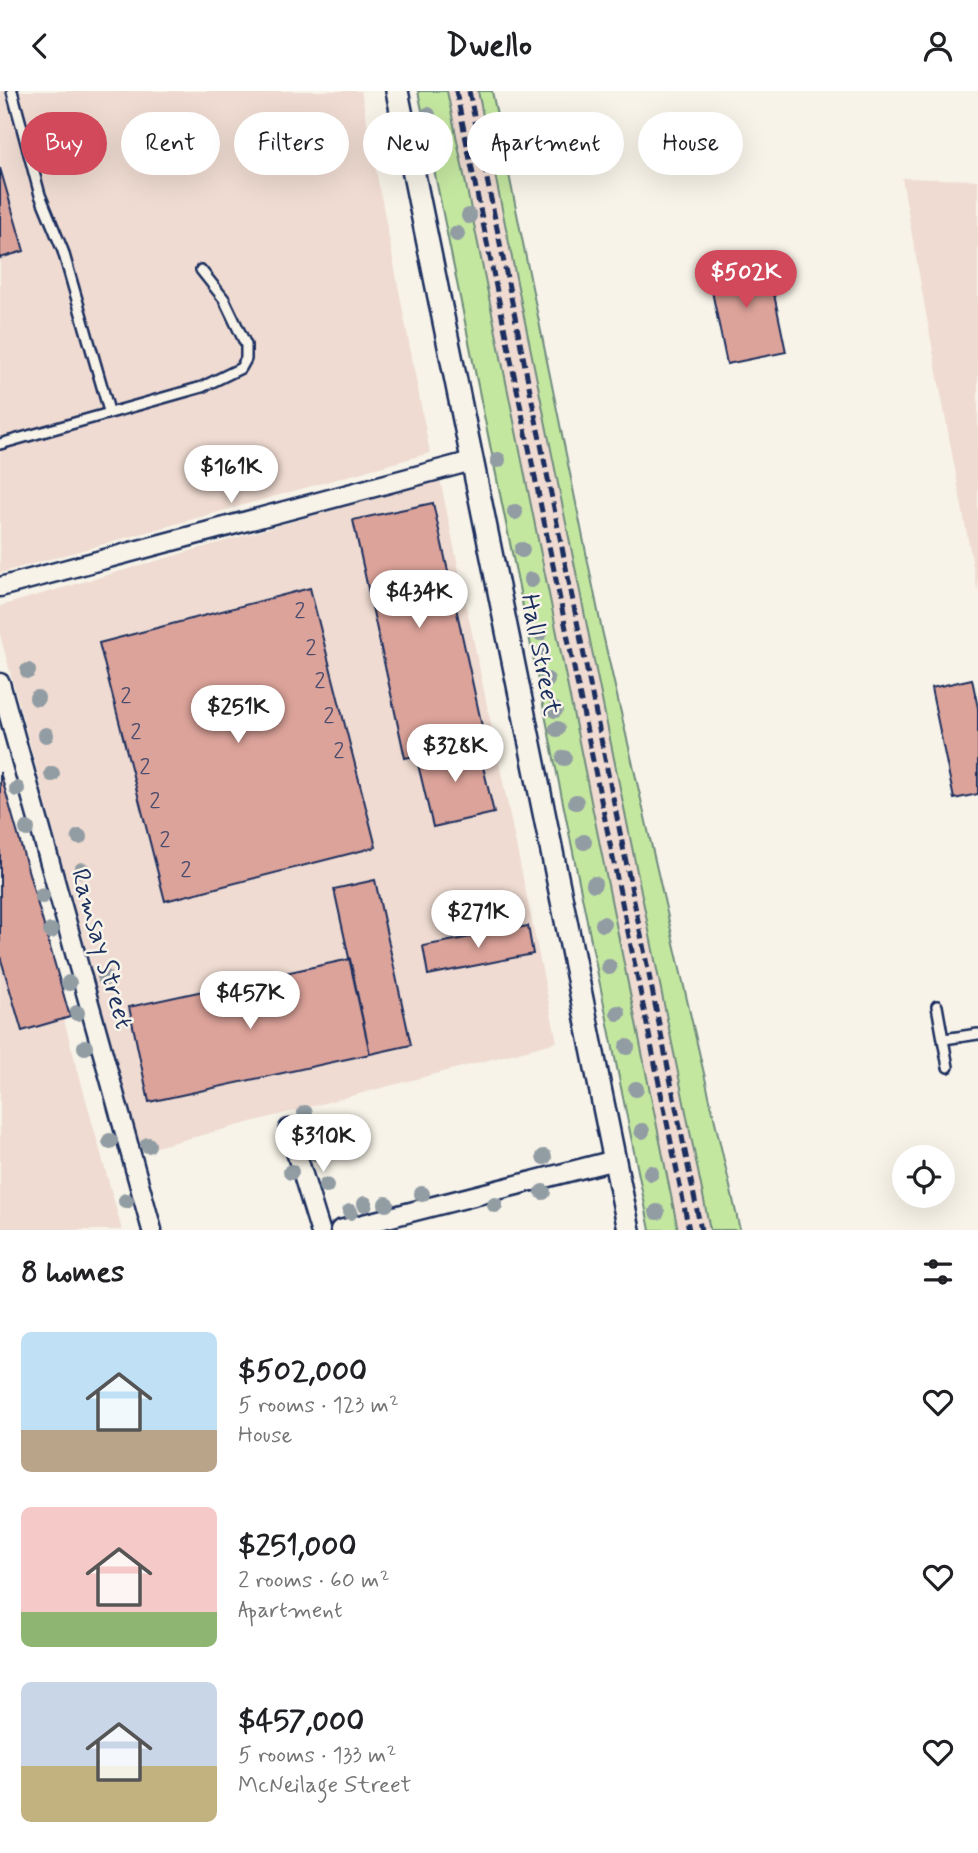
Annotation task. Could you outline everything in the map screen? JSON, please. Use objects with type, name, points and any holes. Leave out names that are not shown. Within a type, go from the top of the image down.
[{"type":"street","name":"Hall Street","points":[[397,91],[629,1230]]},
{"type":"street","points":[[0,587],[472,461]]},
{"type":"street","name":"Ramsay Street","points":[[0,683],[152,1230]]},
{"type":"street","points":[[289,1129],[320,1230]]},
{"type":"street","points":[[340,1230],[615,1160]]},
{"type":"lane","points":[[12,91],[40,195],[65,258],[109,411]]},
{"type":"lane","points":[[0,444],[109,411],[202,387],[234,374],[243,366],[247,355],[246,345],[224,299],[201,270]]},
{"type":"lane","points":[[937,1006],[948,1067]]},
{"type":"lane","points":[[944,1039],[978,1034]]},
{"type":"shaded area","points":[[0,91],[361,91],[365,112],[363,175],[377,175],[430,453],[0,573]]},
{"type":"shaded area","points":[[447,91],[478,91],[482,112],[467,112],[467,175],[495,175],[710,1230],[678,1230]]},
{"type":"shaded area","points":[[902,178],[978,180],[978,593],[925,308]]},
{"type":"shaded area","points":[[440,479],[557,1042],[141,1151],[0,635],[0,606]]},
{"type":"shaded area","points":[[0,789],[122,1230],[0,1230]]},
{"type":"green space","points":[[418,91],[447,91],[451,112],[422,112]]},
{"type":"green space","points":[[478,91],[492,91],[496,112],[482,112]]},
{"type":"green space","points":[[453,121],[678,1230],[650,1230],[435,175],[453,175]]},
{"type":"green space","points":[[495,175],[509,175],[601,626],[740,1230],[710,1230]]},
{"type":"building","points":[[0,168],[24,251],[0,258]]},
{"type":"building","points":[[766,256],[786,352],[727,364],[707,267]]},
{"type":"building","points":[[433,503],[485,740],[405,758],[353,520]]},
{"type":"building","points":[[310,588],[376,847],[165,901],[99,643]]},
{"type":"building","points":[[972,679],[978,708],[978,794],[954,799],[931,688]]},
{"type":"building","points":[[477,741],[494,813],[433,827],[416,756]]},
{"type":"building","points":[[0,772],[70,1017],[22,1031],[0,956]]},
{"type":"building","points":[[375,880],[411,1045],[370,1054],[334,889]]},
{"type":"building","points":[[528,926],[533,954],[428,975],[423,946]]},
{"type":"building","points":[[350,959],[370,1054],[149,1102],[129,1007]]},
{"type":"railway","points":[[456,91],[689,1230]]},
{"type":"railway","points":[[469,91],[701,1230]]}]
